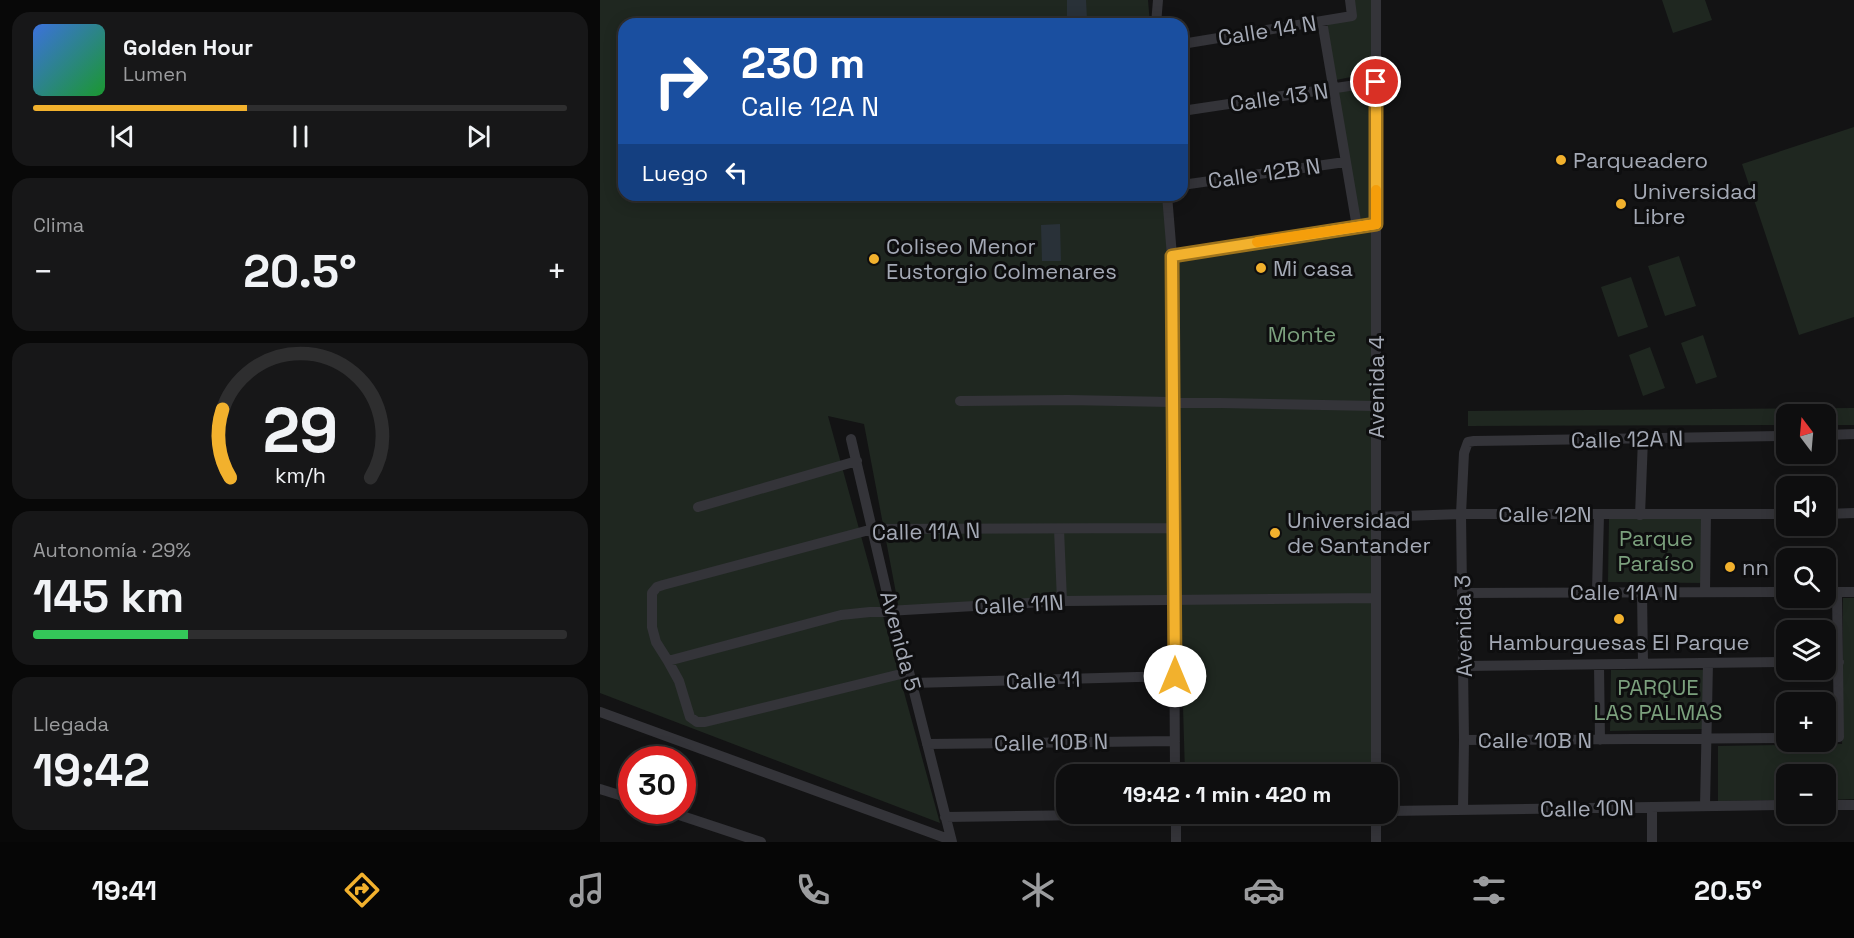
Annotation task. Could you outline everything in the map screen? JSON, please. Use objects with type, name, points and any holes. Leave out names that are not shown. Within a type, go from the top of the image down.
[{"type":"street","points":[[1156,18],[1158,0]]},
{"type":"street","name":"Calle 14 N","points":[[1188,43],[1352,16],[1350,0]]},
{"type":"street","name":"Avenida 4","points":[[1376,0],[1376,764]]},
{"type":"street","points":[[1322,21],[1357,227]]},
{"type":"street","name":"Calle 13 N","points":[[1188,110],[1376,82]]},
{"type":"street","name":"Calle 12B N","points":[[1188,184],[1346,162]]},
{"type":"street","points":[[1167,201],[1172,256],[1175,764]]},
{"type":"street","points":[[1172,256],[1376,224]]},
{"type":"street","points":[[960,401],[1068,400],[1376,406]]},
{"type":"street","points":[[1836,435],[1854,434]]},
{"type":"street","name":"Calle 12A N","points":[[1467,442],[1776,436]]},
{"type":"street","name":"Avenida 5","points":[[851,439],[891,610],[912,683],[951,841]]},
{"type":"street","points":[[1640,515],[1643,439]]},
{"type":"street","name":"Avenida 3","points":[[1463,810],[1464,666],[1461,514],[1464,453],[1467,442]]},
{"type":"street","points":[[698,507],[857,461]]},
{"type":"street","points":[[1836,514],[1854,513]]},
{"type":"street","name":"Calle 12N","points":[[1376,517],[1461,514],[1776,514]]},
{"type":"street","points":[[1705,592],[1706,514]]},
{"type":"street","points":[[1597,591],[1599,515]]},
{"type":"street","name":"Calle 11A N","points":[[668,661],[656,642],[652,627],[652,593],[657,587],[873,529],[1174,528]]},
{"type":"street","points":[[1059,529],[1062,602]]},
{"type":"street","name":"Calle 11A N","points":[[1462,592],[1776,592]]},
{"type":"street","points":[[1641,592],[1643,664]]},
{"type":"street","points":[[1836,592],[1854,592]]},
{"type":"street","name":"Calle 11N","points":[[668,661],[841,615],[891,610],[1062,602],[1376,598]]},
{"type":"street","points":[[1833,608],[1839,662],[1839,738],[1836,738]]},
{"type":"street","points":[[668,661],[679,681],[690,717],[697,722],[705,722],[909,672]]},
{"type":"street","points":[[1464,666],[1776,662]]},
{"type":"street","points":[[1705,806],[1708,663]]},
{"type":"street","points":[[1599,664],[1600,740]]},
{"type":"street","name":"Calle 11","points":[[912,683],[1175,676]]},
{"type":"street","points":[[600,712],[951,841]]},
{"type":"street","name":"Calle 10B N","points":[[1464,740],[1776,738]]},
{"type":"street","name":"Calle 10B N","points":[[927,744],[1175,741]]},
{"type":"street","points":[[600,789],[618,795]]},
{"type":"street","name":"Calle 10N","points":[[1398,811],[1776,805]]},
{"type":"street","points":[[1836,805],[1853,805]]},
{"type":"street","points":[[1652,808],[1652,842]]},
{"type":"street","points":[[945,817],[1056,815]]},
{"type":"street","points":[[696,821],[761,842]]},
{"type":"street","points":[[1176,824],[1176,842]]},
{"type":"street","points":[[1376,824],[1376,842]]},
{"type":"green space","name":"Monte","points":[[600,0],[1148,0],[1150,18],[618,18],[618,201],[1167,201],[1172,255],[1376,224],[1378,764],[1185,764],[1180,604],[899,609],[864,424],[828,416],[940,823],[600,693]]},
{"type":"green space","points":[[1354,0],[1371,0],[1371,73],[1336,80],[1326,18],[1354,13]]},
{"type":"green space","points":[[1662,0],[1705,0],[1712,20],[1673,33]]},
{"type":"green space","points":[[1371,82],[1372,220],[1359,223],[1337,89]]},
{"type":"green space","points":[[1854,127],[1854,317],[1799,335],[1742,164]]},
{"type":"green space","points":[[1679,256],[1696,306],[1665,316],[1648,266]]},
{"type":"green space","points":[[1631,277],[1648,327],[1618,337],[1601,287]]},
{"type":"green space","points":[[1703,335],[1717,377],[1696,384],[1681,343]]},
{"type":"green space","points":[[1650,347],[1665,388],[1643,396],[1629,355]]},
{"type":"green space","points":[[1836,408],[1854,408],[1854,425],[1836,425]]},
{"type":"green space","points":[[1776,409],[1776,425],[1468,426],[1468,411]]},
{"type":"green space","name":"Parque Paraíso","points":[[1609,518],[1704,519],[1703,583],[1608,582]]},
{"type":"green space","points":[[1843,598],[1854,598],[1854,799],[1836,800],[1836,764],[1776,764],[1776,800],[1718,801],[1718,746],[1776,745],[1776,752],[1836,752],[1836,744],[1842,744]]},
{"type":"green space","name":"PARQUE LAS PALMAS","points":[[1611,670],[1705,670],[1705,729],[1610,731]]},
{"type":"shaded area","points":[[1067,0],[1086,0],[1087,18],[1067,18]]},
{"type":"shaded area","points":[[1060,224],[1061,261],[1042,261],[1041,225]]},
{"type":"slow traffic","points":[[1257,242],[1376,224],[1376,190]]},
{"type":"place","name":"Parqueadero","points":[[1561,160]]},
{"type":"place","name":"Universidad Libre","points":[[1621,204]]},
{"type":"place","name":"Coliseo Menor Eustorgio Colmenares","points":[[874,259]]},
{"type":"place","name":"Mi casa","points":[[1261,268]]},
{"type":"place","name":"Universidad de Santander","points":[[1275,533]]},
{"type":"place","name":"nn","points":[[1730,567]]},
{"type":"place","name":"Hamburguesas El Parque","points":[[1619,619]]},
{"type":"route","points":[[1175,676],[1172,256],[1376,224],[1376,82]]}]
